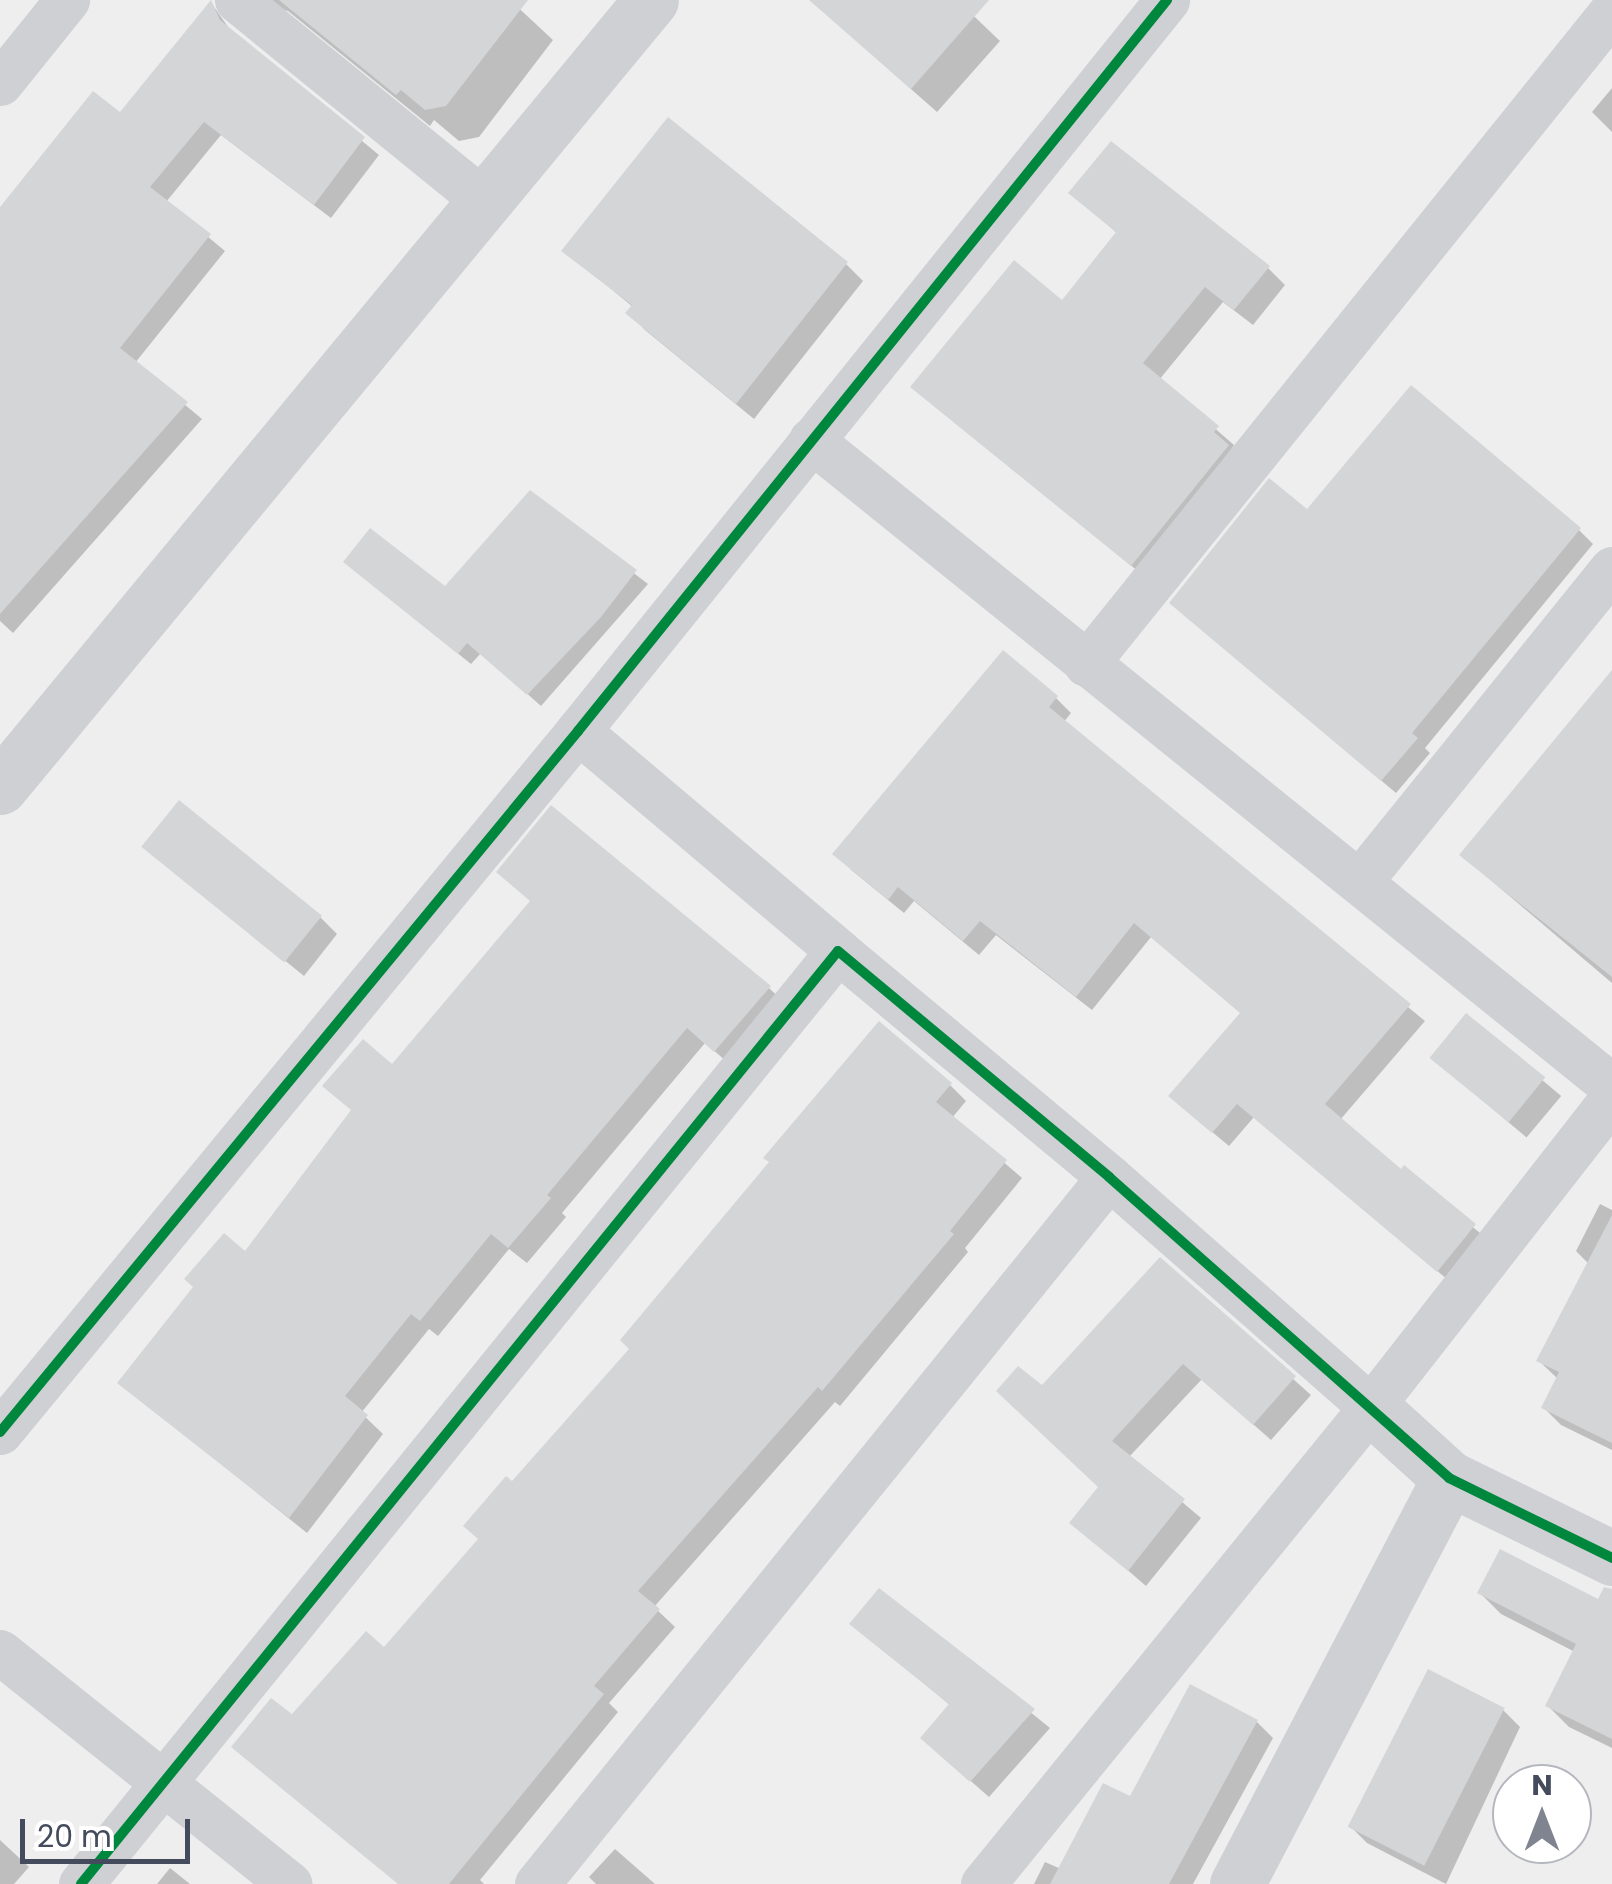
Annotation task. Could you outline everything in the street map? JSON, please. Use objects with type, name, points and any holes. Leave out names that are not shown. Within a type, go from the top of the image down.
[{"type":"street","points":[[0,83],[67,0]]},
{"type":"street","points":[[237,0],[486,202]]},
{"type":"street","points":[[0,787],[652,0]]},
{"type":"street","points":[[0,1432],[578,731],[1167,0]]},
{"type":"street","points":[[1086,664],[1612,11]]},
{"type":"street","points":[[811,440],[1612,1086]]},
{"type":"street","points":[[1360,881],[1612,569]]},
{"type":"street","points":[[578,731],[1109,1177],[1450,1478],[1612,1558]]},
{"type":"street","points":[[81,1884],[838,951]]},
{"type":"street","points":[[983,1884],[1371,1408],[1612,1099]]},
{"type":"street","points":[[537,1884],[1109,1177]]},
{"type":"street","points":[[1237,1884],[1450,1478]]},
{"type":"street","points":[[0,1652],[290,1884]]},
{"type":"building","points":[[211,0],[220,20],[365,137],[314,205],[204,122],[150,187],[211,234],[120,348],[188,402],[0,614],[0,207],[93,91],[120,112]]},
{"type":"building","points":[[279,0],[528,0],[446,106],[425,110],[401,90],[396,95]]},
{"type":"building","points":[[809,0],[989,0],[911,89]]},
{"type":"building","points":[[668,117],[848,262],[736,404],[625,313],[632,305],[561,251]]},
{"type":"building","points":[[1111,141],[1270,266],[1234,310],[1205,287],[1143,363],[1219,426],[1214,432],[1229,445],[1131,566],[910,387],[1014,260],[1062,300],[1116,232],[1068,193]]},
{"type":"building","points":[[1411,385],[1581,528],[1412,733],[1418,738],[1381,781],[1169,603],[1269,478],[1307,509]]},
{"type":"building","points":[[530,490],[637,570],[601,617],[527,695],[467,643],[458,654],[343,562],[370,528],[445,586]]},
{"type":"building","points":[[1003,650],[1058,696],[1049,707],[1411,1004],[1325,1104],[1401,1169],[1404,1165],[1476,1224],[1437,1272],[1237,1104],[1212,1133],[1168,1096],[1240,1013],[1134,923],[1076,997],[980,921],[963,941],[898,887],[888,900],[832,854]]},
{"type":"building","points":[[1612,670],[1612,977],[1459,855]]},
{"type":"building","points":[[179,800],[322,916],[284,962],[141,847]]},
{"type":"building","points":[[551,805],[771,986],[714,1052],[687,1028],[547,1195],[551,1198],[508,1248],[491,1234],[420,1321],[411,1314],[345,1396],[368,1415],[289,1518],[117,1383],[193,1287],[184,1279],[224,1233],[245,1251],[351,1110],[322,1086],[363,1039],[392,1064],[530,901],[496,872]]},
{"type":"building","points":[[1466,1013],[1545,1077],[1509,1122],[1429,1058]]},
{"type":"building","points":[[879,1021],[952,1083],[936,1102],[1007,1160],[950,1231],[954,1234],[822,1391],[818,1387],[638,1591],[660,1609],[594,1686],[604,1694],[449,1884],[398,1884],[231,1747],[271,1698],[292,1714],[366,1631],[384,1647],[478,1539],[463,1526],[506,1476],[512,1481],[629,1349],[620,1340],[769,1162],[763,1158]]},
{"type":"building","points":[[1612,1215],[1612,1443],[1541,1408],[1559,1372],[1536,1361]]},
{"type":"building","points":[[1160,1257],[1296,1376],[1253,1425],[1183,1364],[1112,1441],[1185,1499],[1128,1571],[1069,1523],[1098,1487],[996,1391],[1018,1366],[1042,1385]]},
{"type":"building","points":[[1500,1549],[1598,1599],[1604,1587],[1612,1589],[1612,1739],[1545,1706],[1576,1644],[1477,1593]]},
{"type":"building","points":[[879,1588],[1035,1709],[970,1782],[920,1738],[949,1704],[849,1624]]},
{"type":"building","points":[[1428,1669],[1505,1708],[1424,1866],[1348,1827]]},
{"type":"building","points":[[1190,1684],[1258,1720],[1169,1884],[1050,1884],[1103,1783],[1130,1796]]},
{"type":"cycle path","points":[[0,1432],[578,731],[1167,0]]},
{"type":"cycle path","points":[[81,1884],[838,951],[1109,1177],[1449,1478],[1612,1558]]}]
